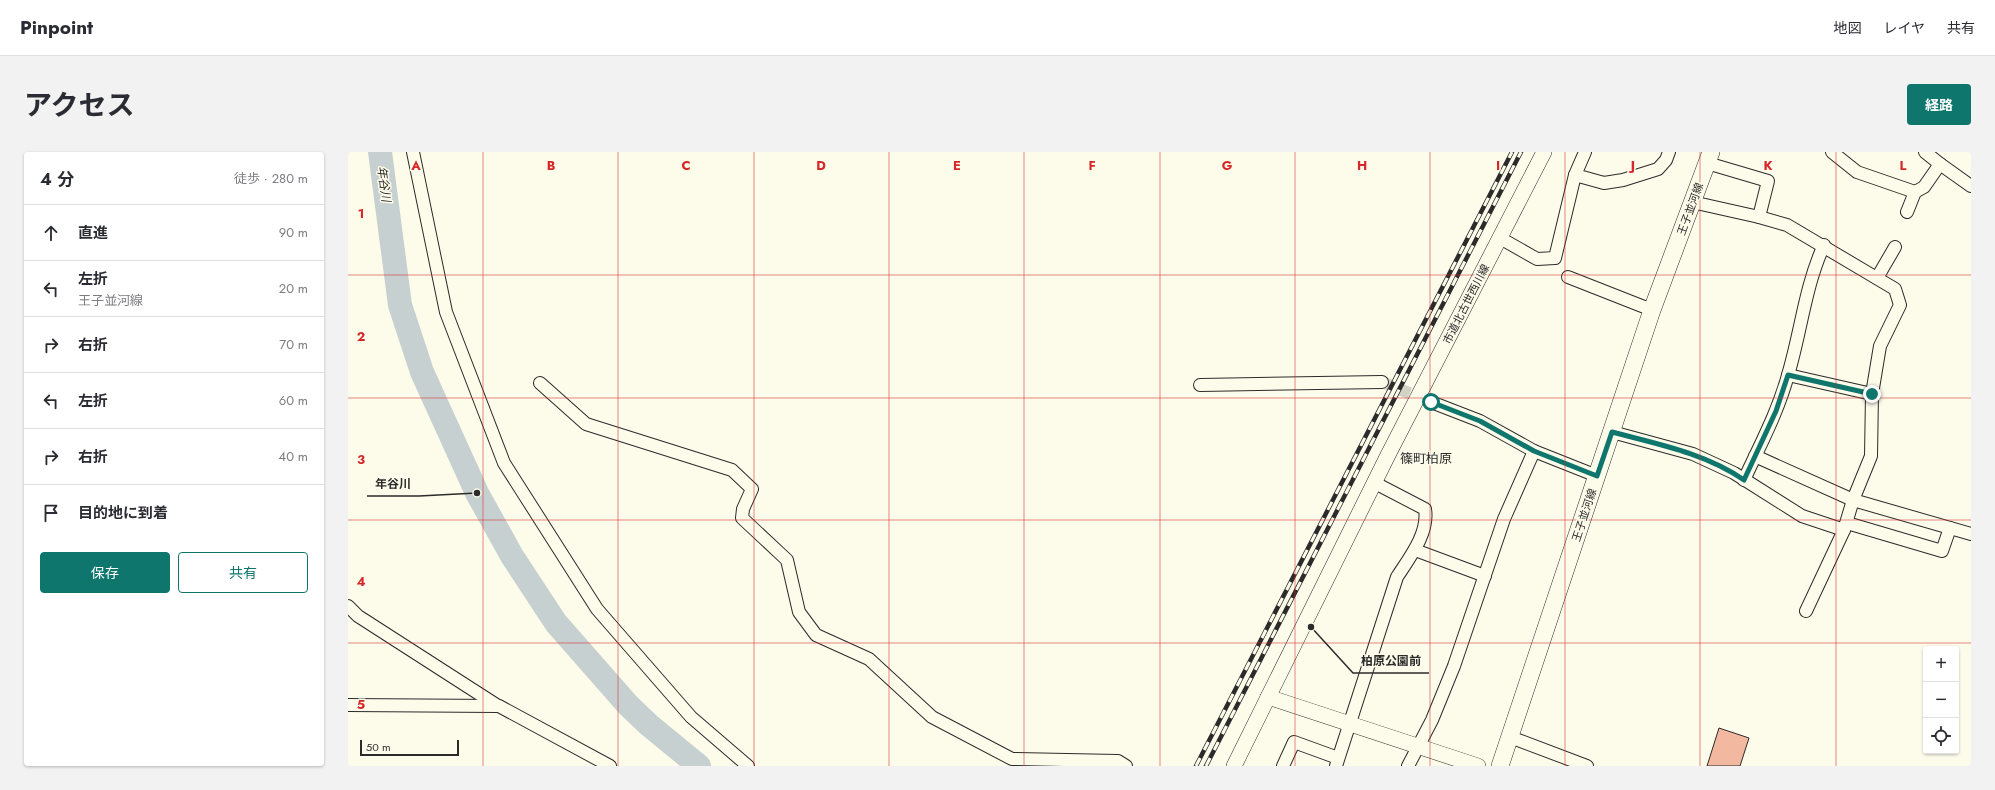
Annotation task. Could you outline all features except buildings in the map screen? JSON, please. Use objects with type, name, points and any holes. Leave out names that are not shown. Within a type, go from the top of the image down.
[{"type":"main road","name":"王子並河線","points":[[1500,766],[1652,310],[1709,157]]},
{"type":"street","points":[[413,152],[446,312],[504,463],[597,609],[692,717],[748,766]]},
{"type":"street","name":"市道北古世西川線","points":[[1234,766],[1388,455],[1544,152]]},
{"type":"street","points":[[1500,238],[1537,259],[1555,258],[1575,175],[1585,152]]},
{"type":"street","points":[[1575,175],[1604,183],[1624,180],[1658,169],[1666,160],[1669,152]]},
{"type":"street","points":[[1832,152],[1857,172],[1915,192]]},
{"type":"street","points":[[1925,152],[1971,186]]},
{"type":"street","points":[[1709,157],[1768,181],[1759,216]]},
{"type":"street","points":[[1907,212],[1915,192],[1924,187],[1940,164]]},
{"type":"street","points":[[1692,202],[1759,216],[1788,225],[1896,289],[1900,305],[1880,346],[1872,394],[1871,456],[1853,500],[1846,526],[1806,611]]},
{"type":"street","points":[[1744,480],[1776,411],[1788,375],[1815,264],[1824,245]]},
{"type":"street","points":[[1877,278],[1895,247]]},
{"type":"street","points":[[1568,277],[1652,310]]},
{"type":"street","points":[[1788,375],[1872,394]]},
{"type":"street","points":[[1200,385],[1382,382]]},
{"type":"street","points":[[540,383],[586,424],[732,470],[752,489],[743,509],[742,518],[787,560],[799,612],[816,635],[869,659],[932,717],[1012,759],[1118,761],[1126,766]]},
{"type":"street","points":[[1431,402],[1480,421],[1534,451],[1597,476]]},
{"type":"street","points":[[1612,432],[1694,454],[1734,473],[1802,516],[1942,551],[1950,528]]},
{"type":"street","points":[[1408,766],[1432,720],[1454,666],[1504,519],[1534,451]]},
{"type":"street","points":[[1755,456],[1853,500],[1971,534]]},
{"type":"street","points":[[1283,766],[1294,742],[1337,762],[1397,577],[1415,550],[1426,520],[1425,508],[1375,483]]},
{"type":"street","points":[[1415,550],[1485,576]]},
{"type":"street","points":[[348,606],[358,616],[499,706],[610,766]]},
{"type":"street","points":[[1268,697],[1478,766]]},
{"type":"street","points":[[348,705],[499,706]]},
{"type":"street","points":[[1510,737],[1587,766]]},
{"type":"waterway","name":"年谷川","points":[[380,152],[400,305],[422,372],[477,493],[512,556],[556,623],[628,705],[649,725],[699,766]]},
{"type":"tunnel","points":[[1382,382],[1431,402]]},
{"type":"railway","points":[[1196,766],[1512,152]]},
{"type":"railway","points":[[1206,766],[1521,152]]},
{"type":"place","name":"年谷川","points":[[477,493]]},
{"type":"place","name":"柏原公園前","points":[[1311,627]]},
{"type":"district","name":"篠町柏原","points":[[1426,458]]},
{"type":"route","points":[[1431,402],[1480,421],[1534,451],[1597,476],[1612,432],[1694,454],[1734,473],[1744,480],[1776,411],[1788,375],[1872,394]]}]
